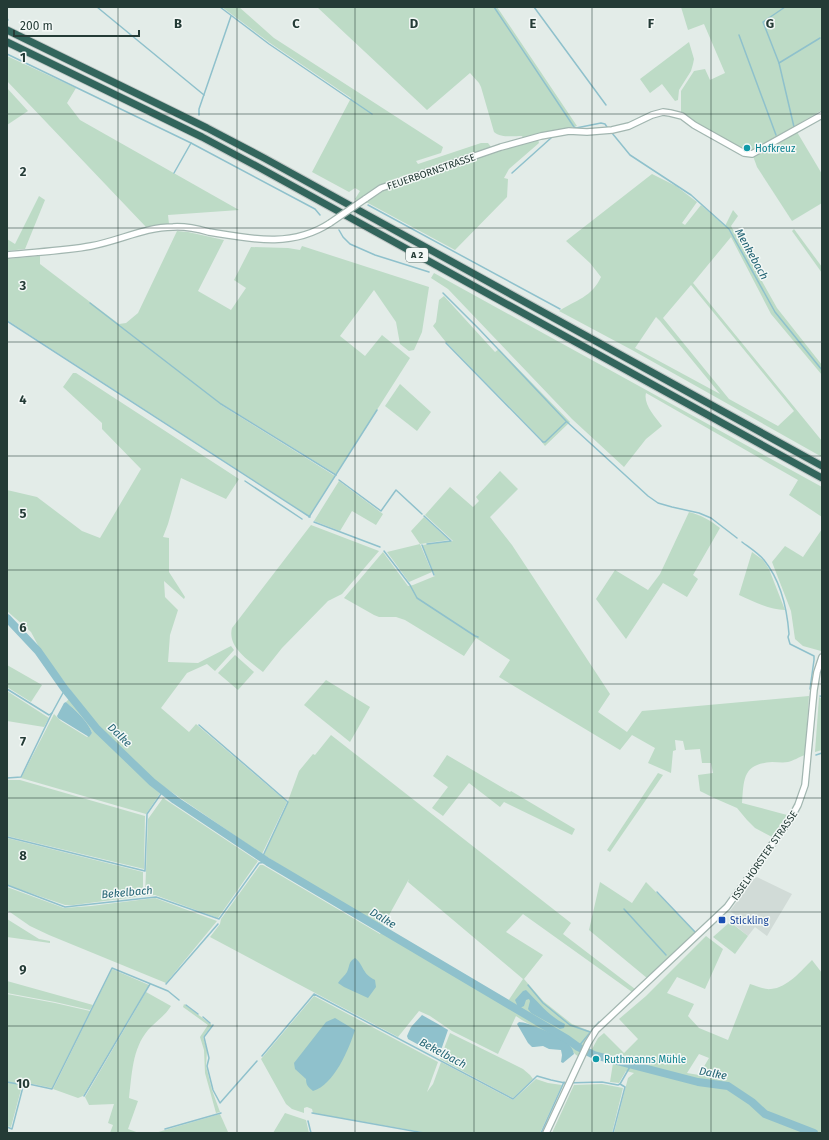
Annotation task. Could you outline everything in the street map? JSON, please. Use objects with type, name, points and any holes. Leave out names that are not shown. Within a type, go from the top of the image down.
[{"type":"highway","name":"A 2","points":[[7,30],[208,128],[822,466]]},
{"type":"highway","name":"A 2","points":[[7,42],[189,131],[253,165],[822,478]]},
{"type":"street","name":"FEUERBORNSTRASSE","points":[[7,255],[92,246],[145,230],[173,227],[188,228],[250,239],[263,240],[294,237],[312,233],[330,223],[381,188],[501,147],[557,132],[600,131],[629,126],[660,112],[670,112],[682,116],[709,134],[746,154],[752,154],[822,115]]},
{"type":"street","name":"ISSELHORSTER STRASSE","points":[[546,1133],[581,1056],[588,1043],[601,1026],[727,907],[795,812],[806,781],[814,690],[817,672],[822,657]]},
{"type":"shaded area","points":[[757,877],[792,894],[767,936],[755,927],[748,936],[736,926],[741,919],[730,911]]},
{"type":"green space","points":[[222,7],[239,7],[274,38],[443,147],[441,153],[416,161],[418,164],[481,143],[488,143],[491,147],[380,185],[357,201],[355,199],[360,191],[355,188],[349,192],[312,172],[351,98],[270,43]]},
{"type":"green space","points":[[317,7],[497,7],[577,126],[523,138],[522,136],[497,134],[494,132],[481,87],[470,73],[427,110]]},
{"type":"green space","points":[[681,7],[822,7],[822,110],[749,153],[710,132],[683,115],[681,112],[681,91],[694,71],[705,69],[710,80],[725,73],[704,24],[688,30]]},
{"type":"green space","points":[[689,42],[694,59],[691,71],[679,90],[678,100],[675,101],[662,84],[650,93],[640,79]]},
{"type":"green space","points":[[7,56],[76,88],[67,103],[80,120],[239,210],[168,215],[169,224],[146,227],[7,81]]},
{"type":"green space","points":[[7,88],[28,111],[7,125]]},
{"type":"green space","points":[[797,132],[822,174],[822,203],[792,221],[757,167],[753,156]]},
{"type":"green space","points":[[538,139],[539,143],[509,169],[504,178],[508,179],[507,197],[455,250],[366,202],[383,191],[493,152]]},
{"type":"green space","points":[[652,174],[676,186],[697,202],[682,223],[685,225],[701,205],[725,226],[733,210],[738,216],[731,226],[777,308],[822,365],[822,375],[771,314],[731,237],[693,283],[822,441],[822,457],[632,350],[559,311],[588,294],[601,277],[590,263],[566,241]],"holes":[[[691,285],[794,411],[778,426],[729,399],[663,318]],[[656,317],[660,321],[720,394],[635,348]]]},
{"type":"green space","points":[[39,196],[45,200],[25,249],[7,251],[7,239],[15,244]]},
{"type":"green space","points":[[794,229],[822,267],[822,273],[792,231]]},
{"type":"green space","points":[[177,231],[224,240],[198,291],[231,310],[246,288],[234,280],[251,247],[288,248],[300,250],[302,246],[429,287],[422,332],[414,350],[409,351],[400,344],[396,322],[374,290],[340,336],[365,356],[382,335],[410,358],[336,474],[222,404],[221,405],[335,476],[309,516],[7,320],[7,259],[40,256],[40,264],[119,324],[126,323],[138,313]]},
{"type":"green space","points":[[434,273],[822,487],[822,517],[789,495],[798,480],[646,393],[646,402],[653,415],[662,426],[646,439],[624,467],[572,419],[448,289],[431,278]]},
{"type":"green space","points":[[444,296],[495,352],[499,349],[570,422],[545,446],[541,441],[542,440],[445,341],[433,326],[436,322],[439,300]]},
{"type":"green space","points":[[73,373],[76,373],[239,479],[226,499],[181,478],[163,537],[169,538],[169,572],[185,597],[184,599],[164,581],[165,597],[178,610],[170,635],[168,662],[198,663],[231,646],[234,650],[215,671],[207,664],[187,673],[161,708],[189,732],[196,724],[287,802],[262,854],[154,780],[99,728],[41,651],[31,632],[7,611],[7,490],[37,497],[82,531],[100,538],[141,469],[102,429],[102,423],[63,387]]},
{"type":"green space","points":[[400,384],[431,412],[417,431],[385,406]]},
{"type":"green space","points":[[500,471],[518,489],[490,517],[512,545],[610,694],[598,712],[627,732],[642,711],[809,696],[805,755],[788,762],[762,763],[755,766],[750,769],[747,774],[743,786],[742,803],[787,815],[772,837],[755,828],[737,808],[700,791],[698,775],[713,773],[711,763],[702,763],[700,749],[685,750],[683,741],[675,740],[676,750],[673,751],[671,773],[648,763],[655,748],[632,735],[620,750],[499,677],[510,660],[476,638],[464,656],[405,620],[396,617],[379,617],[344,598],[383,552],[408,586],[435,576],[422,545],[453,541],[425,515],[450,487],[473,507],[479,501],[476,497]]},
{"type":"green space","points":[[339,481],[383,514],[376,525],[352,511],[340,531],[314,521]]},
{"type":"green space","points":[[689,512],[705,518],[720,528],[693,575],[698,579],[687,597],[663,583],[626,639],[596,599],[615,570],[648,590],[660,574]]},
{"type":"green space","points":[[424,517],[449,540],[420,544],[411,531]]},
{"type":"green space","points":[[311,525],[379,551],[342,594],[328,601],[282,648],[263,672],[246,659],[236,648],[231,635],[232,628]]},
{"type":"green space","points":[[822,529],[821,651],[803,646],[795,639],[791,611],[772,562],[785,546],[803,557]]},
{"type":"green space","points":[[420,544],[432,572],[409,582],[387,552]]},
{"type":"green space","points":[[752,552],[763,560],[769,569],[785,610],[767,607],[739,595]]},
{"type":"green space","points":[[235,655],[254,672],[238,690],[218,673]]},
{"type":"green space","points":[[7,665],[42,685],[31,702],[7,687]]},
{"type":"green space","points":[[326,680],[370,707],[350,742],[304,705]]},
{"type":"green space","points":[[7,691],[49,718],[44,727],[7,721]]},
{"type":"green space","points":[[819,697],[822,699],[822,750],[815,752]]},
{"type":"green space","points":[[70,698],[96,730],[150,784],[161,792],[146,814],[21,778],[54,714],[61,721],[87,737],[92,733],[84,720],[66,702]]},
{"type":"green space","points":[[331,735],[571,923],[563,934],[635,989],[632,992],[523,914],[506,932],[543,955],[524,979],[543,1001],[572,1024],[590,1031],[578,1056],[565,1041],[527,1023],[516,1016],[498,1054],[452,1031],[430,1016],[419,1011],[398,1037],[210,937],[220,924],[221,919],[260,865],[263,865],[380,934],[384,927],[508,1001],[523,979],[408,882],[409,879],[383,926],[325,893],[264,855],[288,801],[299,771],[313,754],[315,755]]},
{"type":"green space","points":[[447,755],[575,829],[572,835],[504,802],[500,807],[469,783],[443,816],[432,808],[448,787],[433,776]]},
{"type":"green space","points":[[658,773],[663,775],[610,852],[607,850]]},
{"type":"green space","points":[[7,780],[20,780],[145,816],[144,869],[7,836]]},
{"type":"green space","points":[[163,798],[258,861],[218,918],[155,895],[145,896],[148,819]]},
{"type":"green space","points":[[7,838],[143,872],[143,896],[65,905],[7,885]]},
{"type":"green space","points":[[600,882],[632,903],[646,882],[695,932],[647,978],[589,930]]},
{"type":"green space","points":[[7,887],[64,908],[155,898],[217,921],[166,983],[30,926],[7,910]]},
{"type":"green space","points":[[7,919],[39,939],[50,941],[50,943],[7,937]]},
{"type":"green space","points":[[730,922],[748,936],[735,954],[713,937]]},
{"type":"green space","points":[[706,936],[723,949],[705,989],[677,977],[667,993],[694,1004],[688,1016],[699,1028],[728,1040],[750,984],[766,989],[777,988],[794,978],[812,960],[822,973],[822,1133],[614,1133],[628,1078],[634,1073],[626,1071],[619,1083],[610,1082],[613,1063],[605,1057],[591,1051],[598,1038],[604,1033],[624,1053],[638,1039],[619,1019],[646,996]],"holes":[[[699,1054],[709,1058],[699,1075],[687,1073]]]},
{"type":"green space","points":[[112,969],[149,985],[83,1096],[78,1098],[53,1089]]},
{"type":"green space","points":[[7,981],[93,1005],[90,1010],[7,993]]},
{"type":"green space","points":[[146,992],[171,1006],[166,1013],[148,1030],[139,1045],[136,1054],[132,1071],[129,1098],[138,1101],[128,1129],[139,1133],[110,1133],[113,1125],[108,1123],[114,1104],[89,1105],[85,1097]]},
{"type":"green space","points":[[7,994],[90,1011],[52,1088],[23,1082],[11,1127],[7,1126]]},
{"type":"green space","points":[[314,996],[438,1062],[427,1092],[433,1084],[441,1062],[513,1100],[536,1079],[562,1085],[540,1133],[428,1133],[313,1113],[312,1109],[307,1107],[304,1108],[304,1113],[292,1109],[286,1104],[261,1059]]},
{"type":"green space","points":[[184,1004],[212,1025],[203,1037],[207,1050],[206,1066],[212,1090],[220,1112],[216,1113],[205,1073],[204,1050],[200,1037],[208,1025],[183,1007]]},
{"type":"green space","points":[[450,1033],[523,1069],[533,1079],[513,1098],[440,1059]]},
{"type":"green space","points":[[602,1084],[623,1088],[612,1133],[552,1133],[574,1085]]},
{"type":"green space","points":[[285,1113],[306,1120],[309,1133],[273,1133]]},
{"type":"green space","points":[[220,1114],[228,1132],[226,1133],[155,1133]]},
{"type":"water","points":[[66,702],[88,724],[92,733],[89,737],[58,718],[57,716]]},
{"type":"water","points":[[355,958],[365,972],[375,980],[376,987],[368,998],[338,983],[347,972],[351,961]]},
{"type":"water","points":[[526,990],[549,1013],[565,1024],[564,1028],[560,1029],[531,1013],[528,1009],[529,999],[526,1000],[524,1006],[520,1008],[518,1007],[515,1000],[523,991]]},
{"type":"water","points":[[422,1015],[448,1030],[439,1056],[408,1039],[407,1036],[411,1027]]},
{"type":"water","points":[[335,1018],[355,1030],[345,1056],[334,1074],[328,1082],[313,1091],[306,1083],[306,1079],[295,1069],[294,1063],[326,1022]]},
{"type":"water","points":[[519,1022],[536,1027],[562,1039],[570,1046],[574,1054],[563,1063],[561,1062],[561,1050],[549,1049],[543,1046],[532,1047],[517,1024]]},
{"type":"waterway","points":[[97,7],[204,95]]},
{"type":"waterway","points":[[220,7],[269,44],[372,114]]},
{"type":"waterway","name":"Menkebach","points":[[494,7],[574,127],[576,128],[601,123],[605,124],[607,127]]},
{"type":"waterway","points":[[534,7],[606,105]]},
{"type":"waterway","points":[[785,7],[763,22],[779,63],[794,127]]},
{"type":"waterway","points":[[199,115],[199,109],[231,16]]},
{"type":"waterway","points":[[739,35],[776,135]]},
{"type":"waterway","points":[[779,63],[820,38]]},
{"type":"waterway","points":[[7,54],[191,143],[315,209],[320,215]]},
{"type":"waterway","name":"Menkebach","points":[[612,133],[630,155],[691,195],[729,229],[775,312],[822,370]]},
{"type":"waterway","points":[[512,173],[551,138]]},
{"type":"waterway","points":[[174,173],[191,143]]},
{"type":"waterway","points":[[368,205],[560,309]]},
{"type":"waterway","points":[[339,230],[350,244],[375,255],[429,272]]},
{"type":"waterway","points":[[443,293],[566,421],[648,496],[658,503],[699,513],[711,518],[737,538]]},
{"type":"waterway","points":[[90,303],[221,404],[336,475]]},
{"type":"waterway","points":[[7,321],[310,517]]},
{"type":"waterway","points":[[446,343],[543,442],[545,442],[566,422]]},
{"type":"waterway","points":[[309,517],[377,410]]},
{"type":"waterway","points":[[339,480],[381,511],[396,490],[422,514]]},
{"type":"waterway","points":[[245,481],[302,519]]},
{"type":"waterway","points":[[424,516],[451,541],[427,544]]},
{"type":"waterway","points":[[314,522],[380,547]]},
{"type":"waterway","points":[[742,542],[762,557],[775,577],[785,605],[790,644],[814,656],[810,689]]},
{"type":"waterway","points":[[422,545],[434,575]]},
{"type":"waterway","points":[[384,551],[410,585],[417,598],[478,637]]},
{"type":"waterway","name":"Dalke","points":[[7,618],[38,651],[64,688],[97,729],[152,782],[175,800],[268,862],[567,1039],[578,1047],[594,1055],[698,1082],[728,1086],[752,1102],[765,1114],[814,1133]]},
{"type":"waterway","points":[[7,689],[49,715],[52,713],[66,690]]},
{"type":"waterway","points":[[7,778],[21,777],[52,713]]},
{"type":"waterway","points":[[199,725],[288,802],[262,858]]},
{"type":"waterway","points":[[816,755],[822,753]]},
{"type":"waterway","points":[[7,837],[145,871],[147,814],[163,791]]},
{"type":"waterway","name":"Bekelbach","points":[[7,885],[65,907],[156,897],[219,919],[259,863],[268,862]]},
{"type":"waterway","points":[[657,892],[696,933],[677,950]]},
{"type":"waterway","points":[[624,909],[666,955]]},
{"type":"waterway","points":[[166,984],[218,924]]},
{"type":"waterway","points":[[7,1127],[12,1129],[24,1083],[52,1089],[112,968],[168,991],[179,1000]]},
{"type":"waterway","points":[[84,1096],[150,984]]},
{"type":"waterway","points":[[528,985],[543,1003],[570,1025],[590,1032]]},
{"type":"waterway","name":"Bekelbach","points":[[262,1056],[314,994],[513,1099],[537,1076],[565,1083],[602,1082],[618,1085],[631,1065]]},
{"type":"waterway","name":"Bekelbach","points":[[186,1005],[198,1014]]},
{"type":"waterway","name":"Bekelbach","points":[[203,1017],[210,1023]]},
{"type":"waterway","points":[[578,1047],[599,1022]]},
{"type":"waterway","name":"Bekelbach","points":[[213,1025],[204,1037],[209,1058],[207,1066],[213,1090],[220,1103],[257,1061]]},
{"type":"waterway","points":[[7,1082],[18,1084]]},
{"type":"waterway","points":[[541,1133],[564,1082]]},
{"type":"waterway","points":[[613,1133],[625,1087],[620,1084]]},
{"type":"waterway","points":[[165,1129],[221,1113]]},
{"type":"waterway","points":[[312,1113],[424,1133]]},
{"type":"waterway","points":[[308,1121],[311,1133]]},
{"type":"place","name":"Hofkreuz","points":[[747,148]]},
{"type":"place","name":"Stickling","points":[[722,920]]},
{"type":"place","name":"Ruthmanns Mühle","points":[[596,1059]]}]
